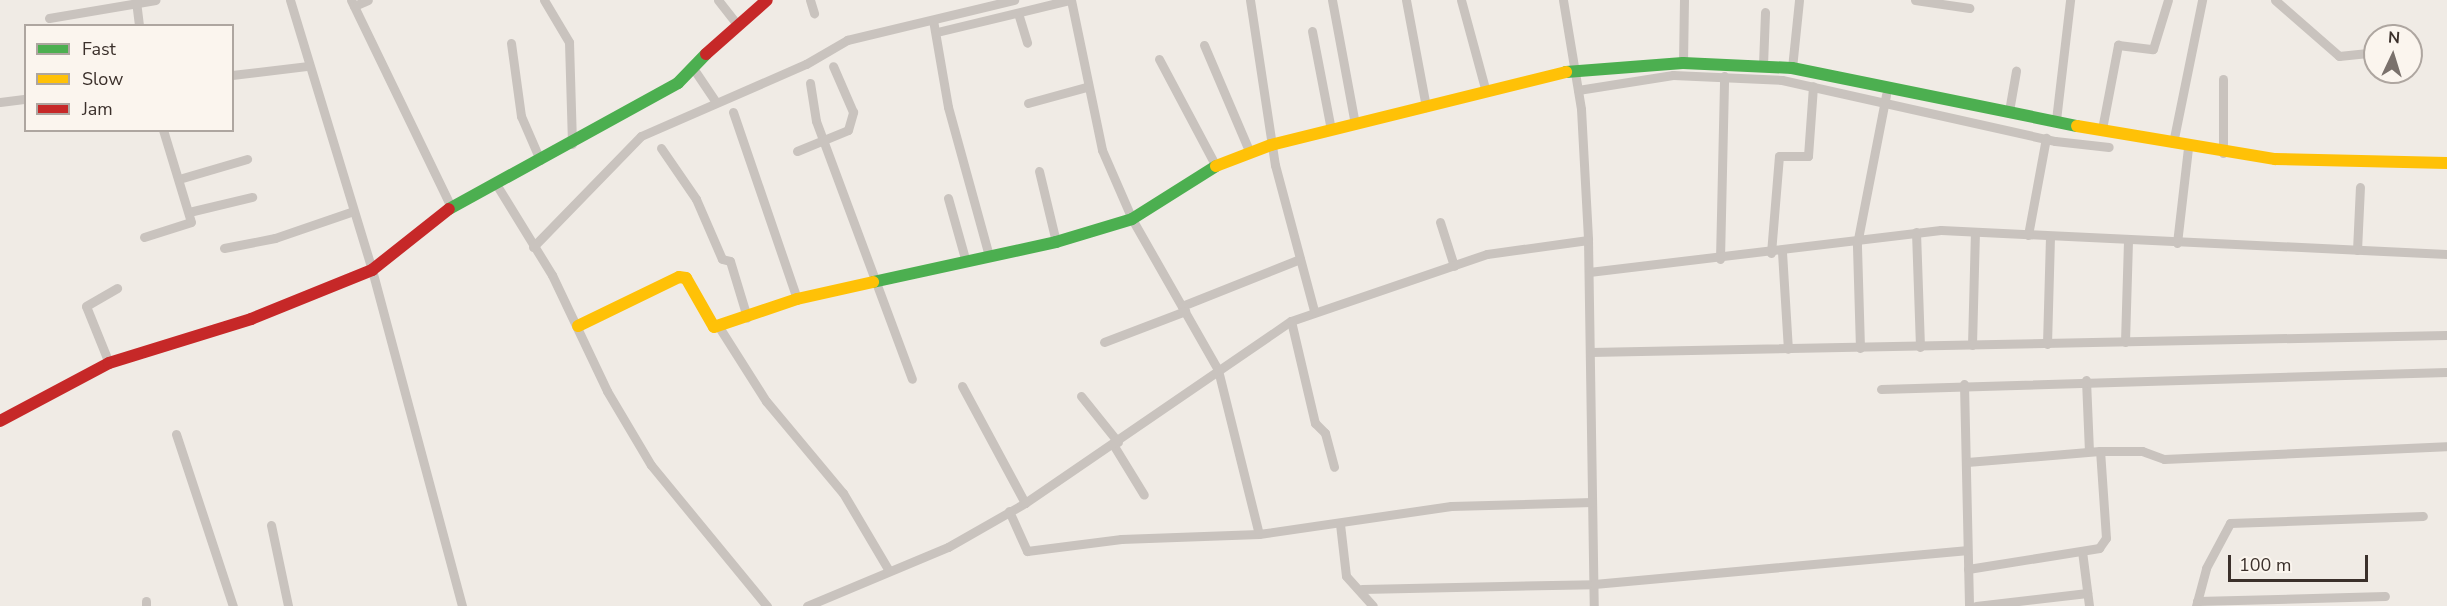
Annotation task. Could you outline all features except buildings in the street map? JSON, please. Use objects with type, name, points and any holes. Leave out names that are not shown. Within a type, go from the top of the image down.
[{"type":"street","points":[[49,18],[155,0]]},
{"type":"street","points":[[290,0],[351,212],[372,270],[462,606]]},
{"type":"street","points":[[368,0],[352,3],[451,207]]},
{"type":"street","points":[[544,0],[569,42],[572,144]]},
{"type":"street","points":[[718,0],[736,23]]},
{"type":"street","points":[[810,0],[814,13]]},
{"type":"street","points":[[533,247],[627,147],[715,101],[806,64],[847,40],[1014,0]]},
{"type":"street","points":[[937,33],[1070,0],[1086,87],[1102,150],[1132,219],[1218,370],[1259,534]]},
{"type":"street","points":[[1250,0],[1275,165],[1314,310]]},
{"type":"street","points":[[1332,0],[1355,124]]},
{"type":"street","points":[[1406,0],[1426,107]]},
{"type":"street","points":[[1461,0],[1486,92]]},
{"type":"street","points":[[1563,0],[1578,90],[1588,240],[1594,606]]},
{"type":"street","points":[[1683,63],[1684,0]]},
{"type":"street","points":[[1782,81],[1788,68],[1799,0]]},
{"type":"street","points":[[1916,0],[1969,8]]},
{"type":"street","points":[[2056,120],[2070,0]]},
{"type":"street","points":[[2102,129],[2118,45],[2152,49],[2168,0]]},
{"type":"street","points":[[2173,144],[2202,0]]},
{"type":"street","points":[[2275,0],[2339,56],[2363,53]]},
{"type":"street","points":[[0,421],[110,363],[251,319],[372,270],[451,207],[572,144],[678,83],[736,23],[764,1]]},
{"type":"street","points":[[136,3],[140,24]]},
{"type":"street","points":[[1763,66],[1765,12]]},
{"type":"street","points":[[1018,13],[1028,44]]},
{"type":"street","points":[[933,20],[948,107],[989,256]]},
{"type":"street","points":[[1312,32],[1331,130]]},
{"type":"street","points":[[511,43],[521,116],[540,160]]},
{"type":"street","points":[[1204,45],[1250,153]]},
{"type":"street","points":[[1159,59],[1216,166]]},
{"type":"street","points":[[578,326],[683,277],[714,327],[719,327],[797,299],[874,284],[1056,242],[1132,219],[1216,166],[1271,145],[1574,70],[1683,63],[1788,68],[2188,148],[2223,153],[2447,163]]},
{"type":"street","points":[[234,75],[308,66]]},
{"type":"street","points":[[797,151],[848,130],[853,112],[833,66]]},
{"type":"street","points":[[693,68],[715,101]]},
{"type":"street","points":[[2009,111],[2016,71]]},
{"type":"street","points":[[1578,90],[1673,75],[1724,76],[1782,81],[1885,100],[2046,138],[2109,147]]},
{"type":"street","points":[[1720,259],[1724,76]]},
{"type":"street","points":[[2223,79],[2223,153]]},
{"type":"street","points":[[810,83],[816,121],[826,140],[874,284],[912,379]]},
{"type":"street","points":[[1772,253],[1779,156],[1808,156],[1813,86]]},
{"type":"street","points":[[1028,103],[1086,87]]},
{"type":"street","points":[[1860,348],[1857,244],[1888,87]]},
{"type":"street","points":[[0,102],[24,99]]},
{"type":"street","points":[[733,112],[797,299]]},
{"type":"street","points":[[144,237],[189,224],[189,212],[164,132]]},
{"type":"street","points":[[2028,235],[2046,138]]},
{"type":"street","points":[[661,148],[696,200],[722,259],[730,261],[747,317]]},
{"type":"street","points":[[2177,243],[2188,148]]},
{"type":"street","points":[[179,179],[247,159]]},
{"type":"street","points":[[1039,171],[1056,242]]},
{"type":"street","points":[[496,184],[552,275],[607,391],[651,465],[767,606]]},
{"type":"street","points":[[2357,250],[2361,187]]},
{"type":"street","points":[[189,212],[252,197]]},
{"type":"street","points":[[948,198],[966,262]]},
{"type":"street","points":[[224,248],[275,238],[351,212]]},
{"type":"street","points":[[1440,222],[1454,266]]},
{"type":"street","points":[[1589,272],[1857,244],[1916,232],[1975,232],[2128,241],[2447,254]]},
{"type":"street","points":[[1916,232],[1920,346]]},
{"type":"street","points":[[1972,345],[1975,232]]},
{"type":"street","points":[[2047,344],[2050,237]]},
{"type":"street","points":[[807,606],[888,569],[948,547],[1025,504],[1116,444],[1218,370],[1291,321],[1314,310],[1517,248],[1588,240]]},
{"type":"street","points":[[2125,342],[2128,241]]},
{"type":"street","points":[[1782,252],[1788,349]]},
{"type":"street","points":[[1104,342],[1300,259]]},
{"type":"street","points":[[110,363],[86,306],[117,288]]},
{"type":"street","points":[[1291,321],[1315,423],[1325,433],[1334,467]]},
{"type":"street","points":[[719,327],[765,401],[843,494],[888,569]]},
{"type":"street","points":[[1590,352],[2447,335]]},
{"type":"street","points":[[1881,389],[2086,380],[2447,372]]},
{"type":"street","points":[[2086,380],[2089,451]]},
{"type":"street","points":[[1964,384],[1967,462],[1965,550],[1969,606]]},
{"type":"street","points":[[962,386],[1025,504]]},
{"type":"street","points":[[1082,396],[1116,444],[1144,495]]},
{"type":"street","points":[[176,434],[233,606]]},
{"type":"street","points":[[1967,462],[2089,451],[2142,451],[2164,459],[2446,446]]},
{"type":"street","points":[[1968,569],[2099,548],[2106,538],[2100,451]]},
{"type":"street","points":[[1009,511],[1027,551],[1121,538],[1259,534],[1451,506],[1592,502]]},
{"type":"street","points":[[2385,596],[2197,603],[2221,533],[2239,520],[2423,516]]},
{"type":"street","points":[[1340,524],[1346,576],[1362,589],[1373,606]]},
{"type":"street","points":[[271,525],[288,606]]},
{"type":"street","points":[[1362,589],[1594,584],[1965,550]]},
{"type":"street","points":[[2082,551],[2089,606]]},
{"type":"street","points":[[1976,606],[2087,593]]},
{"type":"traffic: fast","points":[[449,209],[678,83],[706,54]]},
{"type":"traffic: fast","points":[[1566,72],[1683,63],[1792,68],[2077,126]]},
{"type":"traffic: fast","points":[[873,282],[1056,242],[1132,219],[1216,166]]},
{"type":"traffic: slow","points":[[1216,166],[1271,145],[1566,72]]},
{"type":"traffic: slow","points":[[2077,126],[2275,159],[2447,163]]},
{"type":"traffic: slow","points":[[578,326],[679,277],[686,278],[714,327],[797,299],[873,282]]},
{"type":"traffic: jam","points":[[706,54],[767,0]]},
{"type":"traffic: jam","points":[[0,421],[109,363],[251,319],[372,270],[449,209]]}]
